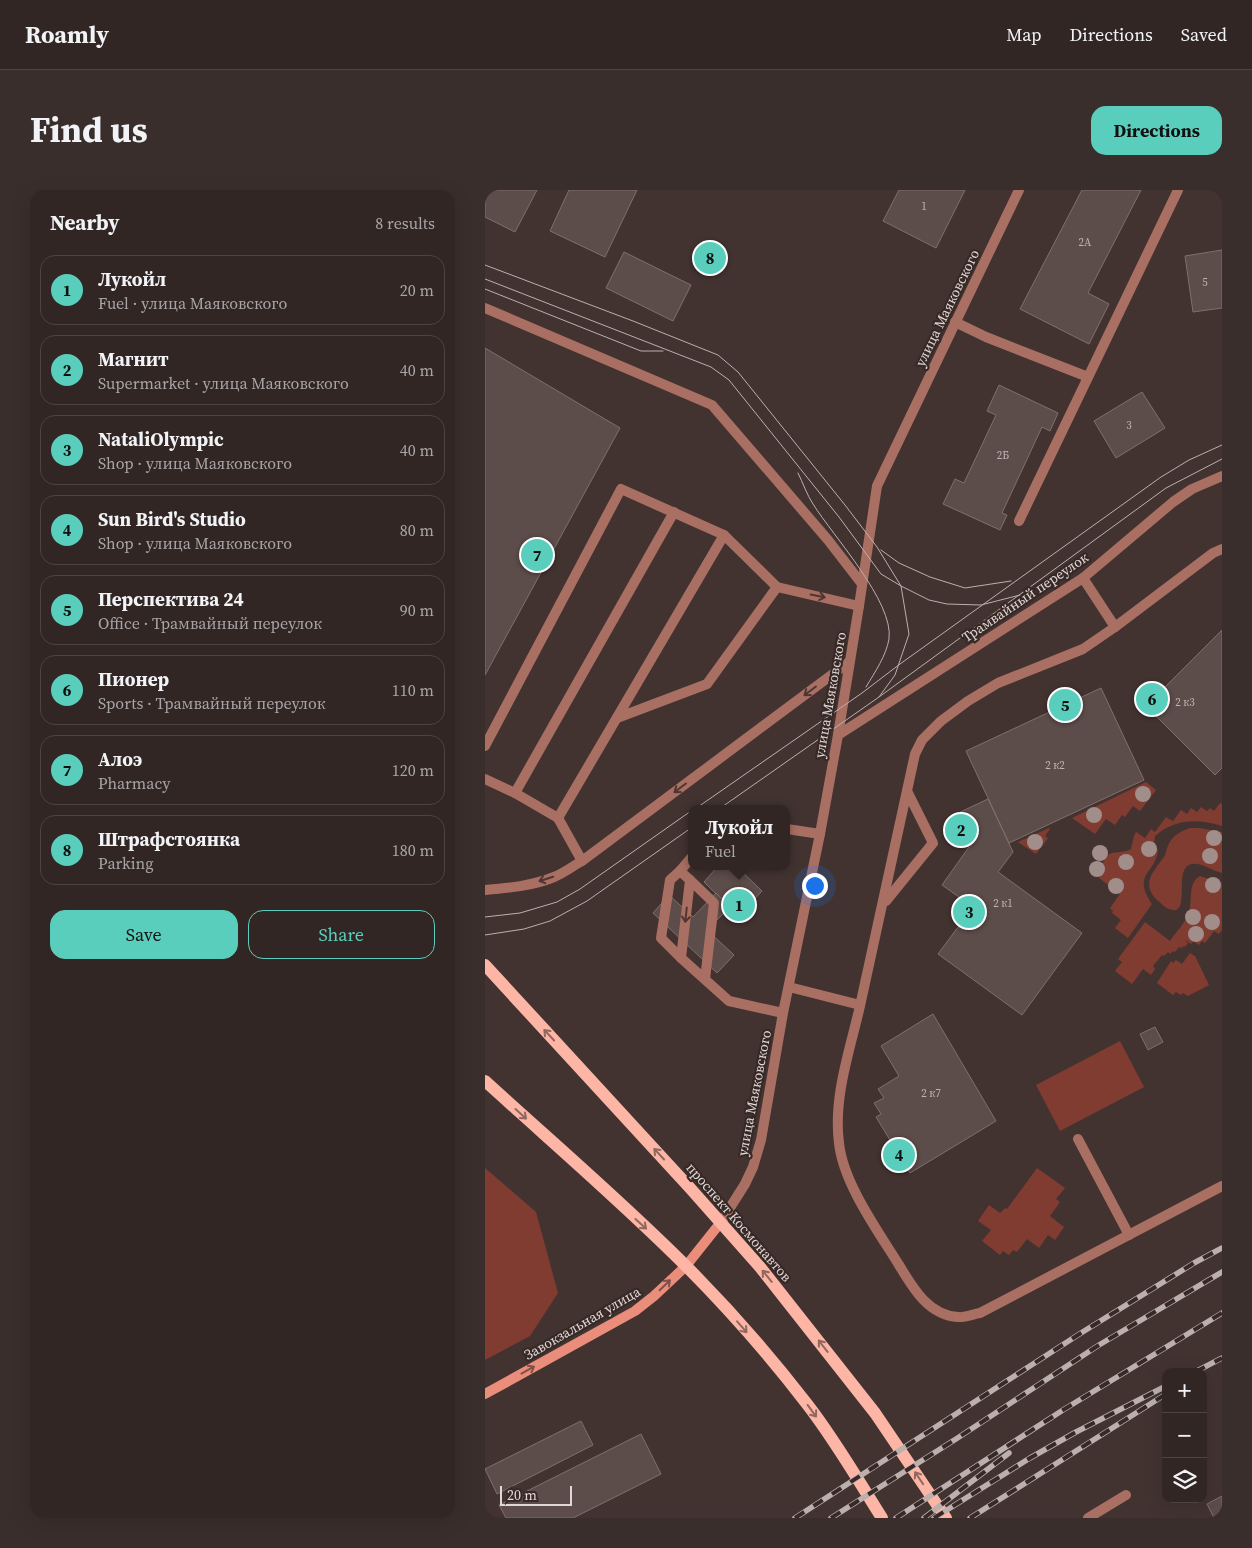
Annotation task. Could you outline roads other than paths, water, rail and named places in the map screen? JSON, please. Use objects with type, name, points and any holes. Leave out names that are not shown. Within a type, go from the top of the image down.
[{"type":"main road","name":"проспект Космонавтов","points":[[485,965],[721,1222],[798,1314],[875,1413],[946,1518]]},
{"type":"main road","points":[[485,1082],[686,1266],[731,1314],[808,1406],[834,1441],[882,1518]]},
{"type":"main road","name":"Завокзальная улица","points":[[485,1394],[635,1311],[686,1266],[721,1222]]},
{"type":"street","name":"улица Маяковского","points":[[721,1222],[745,1184],[761,1140],[783,1013],[820,834],[838,735],[877,486],[1019,190]]},
{"type":"street","points":[[1019,521],[1178,190]]},
{"type":"street","points":[[485,308],[712,404],[828,540],[862,584]]},
{"type":"street","points":[[955,322],[986,337],[1088,377]]},
{"type":"street","name":"Трамвайный переулок","points":[[838,735],[1083,578],[1173,502],[1192,489],[1222,476]]},
{"type":"street","points":[[485,746],[621,489],[725,535],[777,587],[859,606]]},
{"type":"street","points":[[515,793],[674,512]]},
{"type":"street","points":[[558,818],[725,535]]},
{"type":"street","points":[[1222,549],[1213,552],[1115,627],[1083,649],[998,683],[941,721],[922,740],[915,754],[884,903],[842,1085],[837,1118],[839,1145],[846,1171],[862,1204],[909,1281],[927,1306],[942,1314],[960,1317],[980,1313],[1222,1186]]},
{"type":"street","points":[[1083,578],[1115,627]]},
{"type":"street","points":[[617,718],[707,684],[777,587]]},
{"type":"street","points":[[485,890],[540,882],[556,876],[582,861],[849,662]]},
{"type":"street","points":[[485,779],[515,793],[558,818],[582,861]]},
{"type":"street","points":[[884,903],[933,844],[907,791]]},
{"type":"street","points":[[790,829],[820,834]]},
{"type":"street","points":[[688,862],[670,880],[661,938],[729,1001],[783,1013]]},
{"type":"street","points":[[680,871],[714,903],[705,979]]},
{"type":"street","points":[[681,958],[690,880]]},
{"type":"street","points":[[789,987],[861,1005]]},
{"type":"street","points":[[1078,1139],[1129,1235]]},
{"type":"street","points":[[1088,1518],[1126,1495]]},
{"type":"tram line","points":[[485,265],[718,355],[738,372],[877,547],[901,586],[909,634],[895,675],[879,697]]},
{"type":"tram line","points":[[485,279],[711,367],[729,380],[839,517],[881,574],[901,586],[929,600],[947,604],[981,605],[1020,595]]},
{"type":"tram line","points":[[485,289],[641,351],[663,351]]},
{"type":"tram line","points":[[701,805],[862,693],[1161,477],[1189,460],[1222,445]]},
{"type":"tram line","points":[[725,805],[879,697],[1166,488],[1222,459]]},
{"type":"tram line","points":[[798,473],[813,504],[872,588],[888,624],[889,639],[885,652],[866,687]]},
{"type":"tram line","points":[[881,550],[899,563],[930,577],[965,588],[1011,581]]},
{"type":"tram line","points":[[485,917],[520,913],[557,902],[580,889],[688,813]]},
{"type":"tram line","points":[[485,935],[524,929],[550,921],[587,901],[688,830]]},
{"type":"railway","points":[[795,1518],[1081,1333],[1194,1263],[1222,1248]]},
{"type":"railway","points":[[831,1518],[1099,1345],[1222,1272]]},
{"type":"railway","points":[[896,1518],[1063,1410],[1222,1313]]},
{"type":"railway","points":[[1203,1368],[1222,1358]]},
{"type":"railway","points":[[934,1518],[1030,1458],[1162,1388]]},
{"type":"railway","points":[[970,1518],[1162,1397]]},
{"type":"railway","points":[[924,1518],[1009,1453]]},
{"type":"place","name":"Штрафстоянка","points":[[710,258]]},
{"type":"place","name":"Алоэ","points":[[537,555]]},
{"type":"place","name":"Пионер","points":[[1152,699]]},
{"type":"place","name":"Перспектива 24","points":[[1065,705]]},
{"type":"place","name":"Магнит","points":[[961,830]]},
{"type":"place","name":"Лукойл","points":[[739,905]]},
{"type":"place","name":"NataliOlympic","points":[[969,912]]},
{"type":"place","name":"Sun Bird's Studio","points":[[899,1155]]}]
